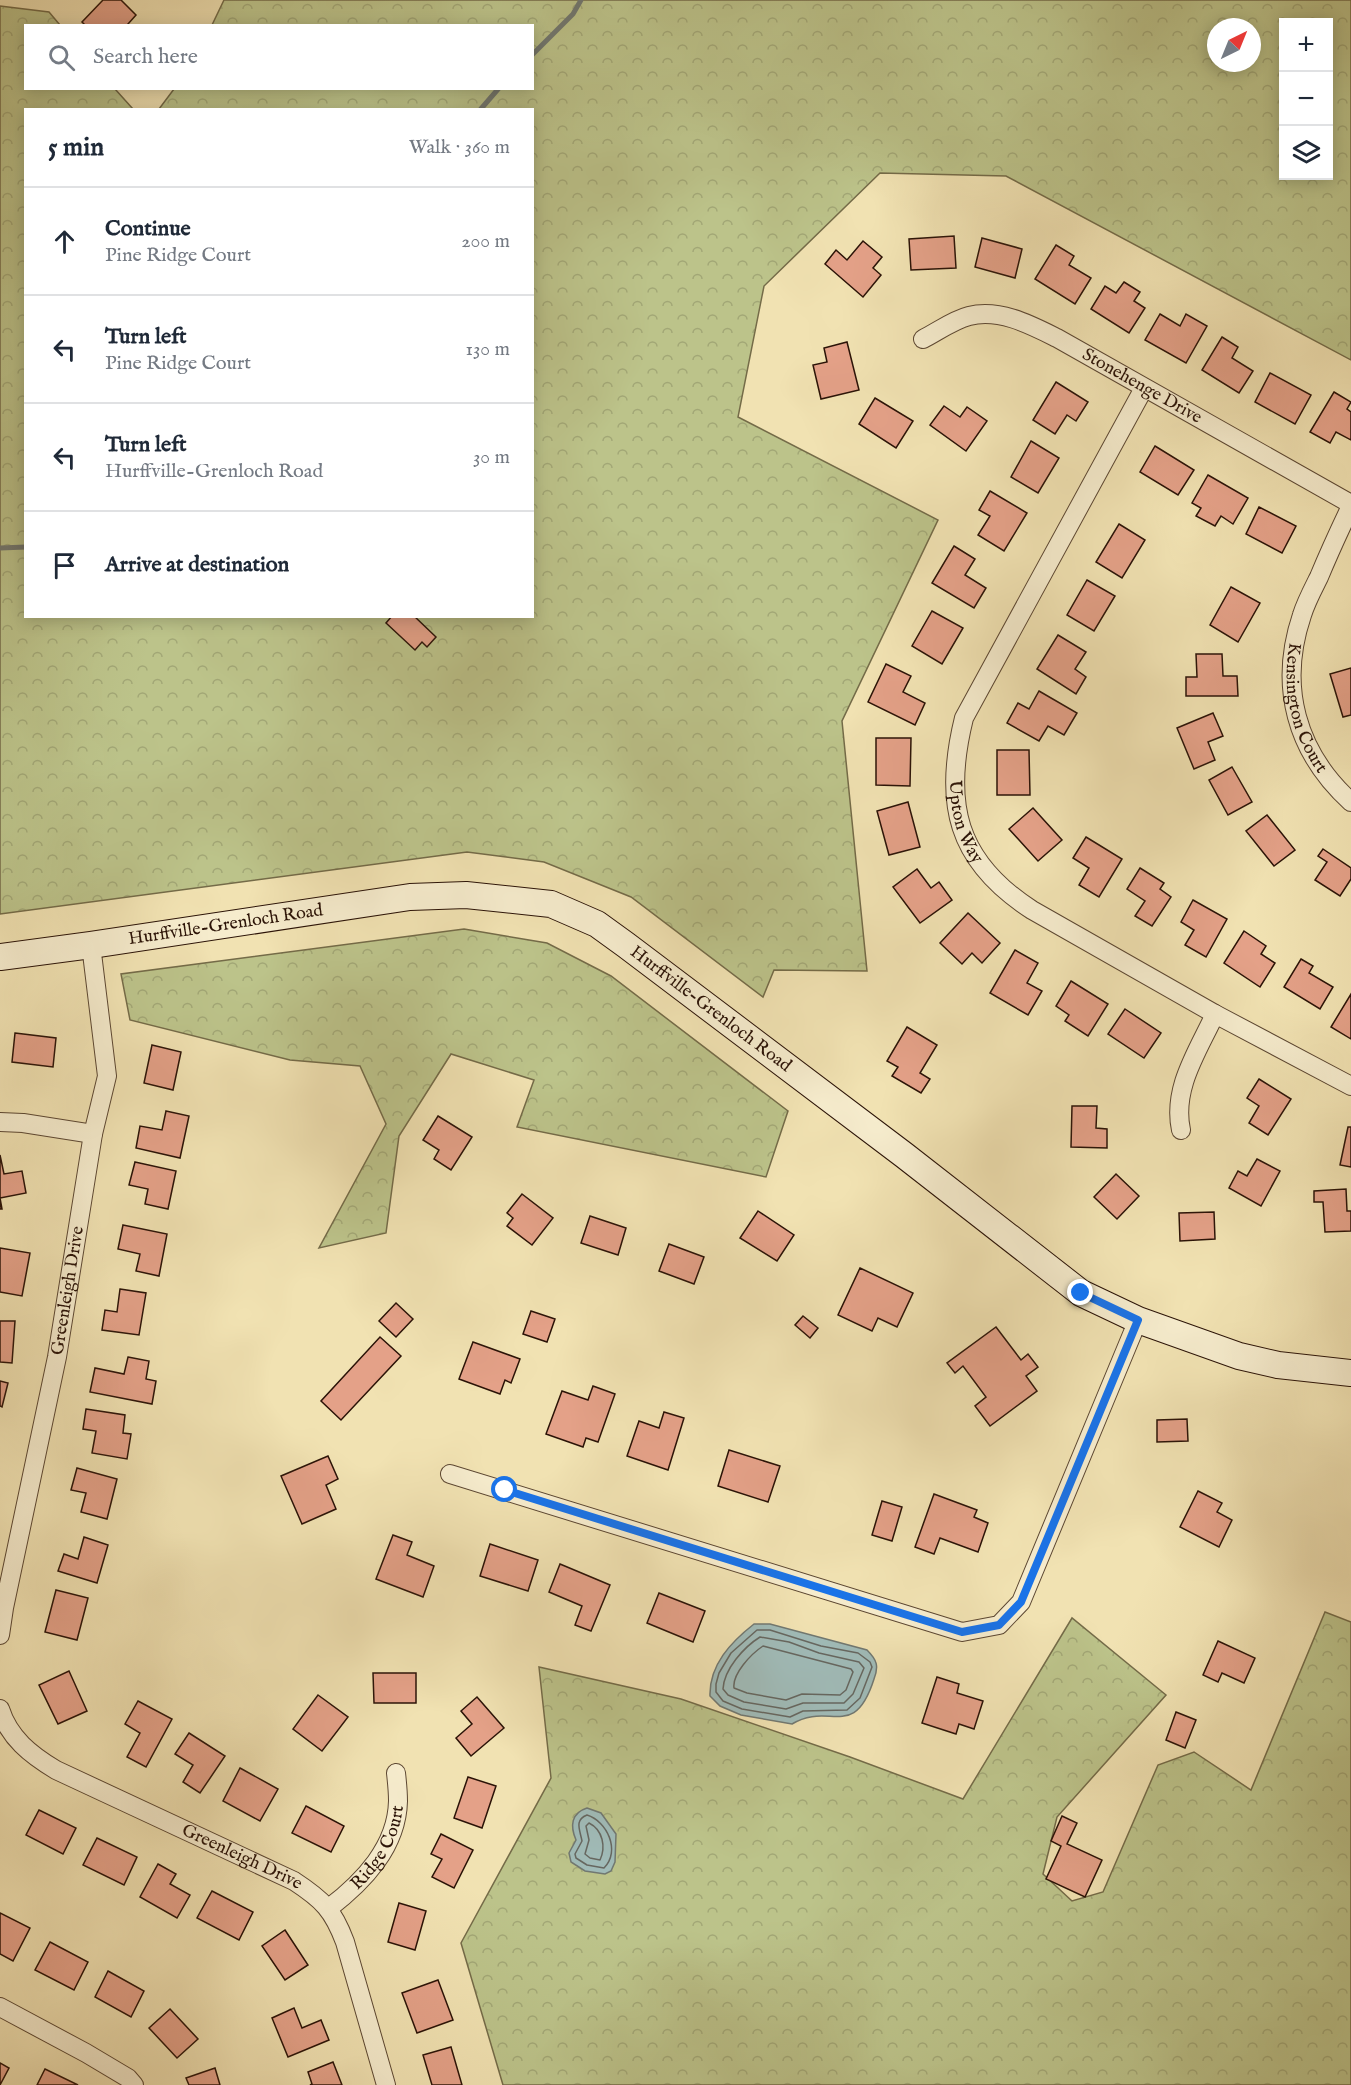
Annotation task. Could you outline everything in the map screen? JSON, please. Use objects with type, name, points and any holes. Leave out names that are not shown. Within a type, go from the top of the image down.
[{"type":"main road","name":"Hurffville-Grenloch Road","points":[[0,957],[410,897],[466,895],[551,904],[597,924],[626,945],[904,1155],[1081,1293],[1138,1320],[1239,1356],[1278,1365],[1351,1373]]},
{"type":"street","name":"Stonehenge Drive","points":[[923,339],[968,316],[986,314],[1005,316],[1040,329],[1351,505]]},
{"type":"street","name":"Upton Way","points":[[1144,388],[964,718],[954,768],[959,816],[965,838],[975,857],[999,886],[1032,910],[1215,1014],[1351,1086]]},
{"type":"street","name":"Kensington Court","points":[[1351,505],[1303,612],[1297,632],[1291,674],[1296,718],[1305,741],[1317,765],[1351,802]]},
{"type":"street","name":"Greenleigh Drive","points":[[0,1635],[2,1607],[57,1357],[93,1134],[107,1076],[91,945]]},
{"type":"street","points":[[1181,1130],[1178,1114],[1184,1079],[1215,1014]]},
{"type":"street","points":[[0,1122],[23,1123],[93,1134]]},
{"type":"street","points":[[450,1474],[962,1632],[999,1625],[1021,1602],[1138,1320]]},
{"type":"street","name":"Greenleigh Drive","points":[[0,1709],[15,1738],[34,1756],[56,1770],[294,1881],[310,1891],[329,1908],[345,1942],[386,2085]]},
{"type":"street","name":"Ridge Court","points":[[329,1908],[363,1878],[384,1850],[393,1828],[398,1802],[396,1773]]},
{"type":"street","points":[[0,2007],[86,2053],[128,2078],[134,2085]]},
{"type":"green space","points":[[224,0],[1351,0],[1351,360],[1006,176],[880,173],[764,286],[738,417],[938,520],[842,721],[867,971],[774,970],[763,997],[631,897],[544,862],[467,852],[0,914],[0,6],[49,12],[59,24],[24,24],[24,90],[116,90],[132,108],[24,108],[24,618],[534,618],[534,108],[160,108],[173,90],[534,90],[534,24],[212,24]]},
{"type":"green space","points":[[464,929],[547,943],[611,976],[788,1111],[766,1177],[517,1127],[534,1080],[451,1054],[399,1136],[386,1233],[319,1248],[386,1124],[360,1066],[290,1060],[130,1020],[121,974]]},
{"type":"green space","points":[[1325,1612],[1351,1622],[1351,2085],[503,2085],[461,1943],[551,1778],[539,1667],[681,1699],[850,1757],[963,1799],[1072,1618],[1166,1695],[1057,1817],[1043,1874],[1072,1901],[1103,1892],[1158,1765],[1194,1752],[1251,1790]]},
{"type":"water","points":[[754,1624],[770,1624],[867,1650],[875,1660],[877,1667],[866,1698],[858,1709],[849,1715],[805,1718],[792,1724],[741,1715],[720,1706],[710,1696],[717,1664],[737,1638]]},
{"type":"water","points":[[587,1808],[601,1813],[616,1834],[615,1862],[611,1871],[605,1874],[585,1871],[571,1862],[569,1853],[576,1840],[573,1821],[578,1813]]},
{"type":"building","points":[[103,0],[121,0],[136,15],[128,24],[84,24],[82,22]]},
{"type":"building","points":[[954,236],[956,268],[911,270],[909,239]]},
{"type":"building","points":[[982,238],[1022,249],[1015,278],[975,267]]},
{"type":"building","points":[[863,241],[882,257],[873,268],[881,275],[863,297],[825,264],[836,250],[847,260]]},
{"type":"building","points":[[1056,245],[1074,256],[1069,265],[1091,278],[1075,304],[1035,279]]},
{"type":"building","points":[[1124,282],[1140,292],[1134,301],[1145,308],[1129,333],[1091,309],[1105,286],[1116,293]]},
{"type":"building","points":[[1160,314],[1180,326],[1186,314],[1207,326],[1186,363],[1145,340]]},
{"type":"building","points":[[1222,337],[1238,347],[1232,358],[1253,371],[1239,393],[1202,370]]},
{"type":"building","points":[[847,342],[859,390],[821,399],[813,365],[827,362],[824,348]]},
{"type":"building","points":[[1270,373],[1311,395],[1295,424],[1255,402]]},
{"type":"building","points":[[1056,382],[1088,402],[1076,421],[1067,415],[1055,434],[1033,420]]},
{"type":"building","points":[[1334,392],[1351,402],[1347,409],[1351,412],[1351,440],[1336,432],[1330,443],[1310,432]]},
{"type":"building","points":[[875,398],[913,421],[896,448],[859,424]]},
{"type":"building","points":[[944,406],[960,417],[967,407],[987,421],[966,451],[930,425]]},
{"type":"building","points":[[1031,441],[1059,458],[1038,493],[1011,477]]},
{"type":"building","points":[[1155,446],[1194,470],[1178,495],[1140,472]]},
{"type":"building","points":[[1208,475],[1248,498],[1233,524],[1221,516],[1215,526],[1196,516],[1201,508],[1192,503]]},
{"type":"building","points":[[990,491],[1027,513],[1004,551],[978,535],[990,516],[979,510]]},
{"type":"building","points":[[1259,507],[1296,526],[1282,553],[1246,534]]},
{"type":"building","points":[[1119,524],[1145,540],[1122,578],[1096,562]]},
{"type":"building","points":[[954,546],[975,559],[965,575],[986,588],[974,608],[932,583]]},
{"type":"building","points":[[1087,580],[1115,596],[1094,631],[1067,615]]},
{"type":"building","points":[[1231,587],[1260,603],[1238,642],[1210,625]]},
{"type":"building","points":[[932,611],[963,628],[942,664],[912,646]]},
{"type":"building","points":[[390,618],[416,618],[436,637],[427,647],[422,642],[415,650],[386,623]]},
{"type":"building","points":[[1058,635],[1086,652],[1075,669],[1086,677],[1076,694],[1037,669]]},
{"type":"building","points":[[1196,654],[1222,654],[1223,676],[1237,676],[1238,696],[1186,696],[1186,677],[1197,677]]},
{"type":"building","points":[[886,664],[911,676],[903,692],[925,703],[915,725],[868,702]]},
{"type":"building","points":[[1351,668],[1351,715],[1343,717],[1330,674]]},
{"type":"building","points":[[1039,691],[1077,713],[1064,735],[1048,726],[1039,741],[1007,723],[1018,703],[1029,709]]},
{"type":"building","points":[[1213,713],[1223,736],[1208,742],[1215,760],[1194,769],[1177,728]]},
{"type":"building","points":[[876,738],[911,738],[910,786],[876,785]]},
{"type":"building","points":[[997,750],[1029,750],[1030,795],[997,795]]},
{"type":"building","points":[[1232,767],[1252,802],[1228,815],[1209,780]]},
{"type":"building","points":[[908,802],[920,847],[889,855],[877,811]]},
{"type":"building","points":[[1033,808],[1062,840],[1038,861],[1009,829]]},
{"type":"building","points":[[1267,815],[1295,850],[1274,866],[1246,831]]},
{"type":"building","points":[[1086,837],[1122,859],[1099,897],[1079,885],[1089,868],[1073,858]]},
{"type":"building","points":[[1323,849],[1351,868],[1351,879],[1340,896],[1315,880],[1327,862],[1318,856]]},
{"type":"building","points":[[1140,868],[1164,883],[1160,889],[1171,897],[1152,926],[1135,916],[1145,901],[1127,889]]},
{"type":"building","points":[[917,869],[931,888],[939,882],[952,900],[920,923],[893,887]]},
{"type":"building","points":[[1193,900],[1227,919],[1206,957],[1185,945],[1194,930],[1181,922]]},
{"type":"building","points":[[968,913],[1000,943],[982,963],[972,953],[962,964],[940,943]]},
{"type":"building","points":[[1244,931],[1266,946],[1261,954],[1275,963],[1260,987],[1224,963]]},
{"type":"building","points":[[1015,950],[1038,963],[1027,983],[1042,991],[1028,1015],[990,993]]},
{"type":"building","points":[[1301,959],[1313,966],[1309,973],[1333,987],[1320,1009],[1284,987]]},
{"type":"building","points":[[1071,981],[1108,1004],[1088,1036],[1065,1021],[1069,1015],[1056,1006]]},
{"type":"building","points":[[1351,994],[1351,1039],[1331,1027]]},
{"type":"building","points":[[1125,1009],[1161,1033],[1144,1058],[1108,1034]]},
{"type":"building","points":[[907,1027],[937,1045],[920,1073],[930,1079],[921,1093],[892,1076],[898,1067],[887,1061]]},
{"type":"building","points":[[15,1033],[56,1038],[53,1067],[12,1062]]},
{"type":"building","points":[[152,1045],[181,1052],[173,1090],[144,1083]]},
{"type":"building","points":[[1259,1079],[1291,1099],[1268,1135],[1249,1123],[1259,1106],[1247,1098]]},
{"type":"building","points":[[1072,1106],[1097,1106],[1096,1128],[1107,1129],[1107,1148],[1071,1147]]},
{"type":"building","points":[[166,1111],[189,1116],[180,1158],[136,1148],[140,1126],[162,1130]]},
{"type":"building","points":[[438,1116],[472,1137],[451,1170],[434,1159],[439,1150],[423,1140]]},
{"type":"building","points":[[1348,1127],[1351,1127],[1351,1167],[1340,1165]]},
{"type":"building","points":[[0,1155],[4,1174],[22,1171],[26,1193],[0,1198]]},
{"type":"building","points":[[1257,1159],[1280,1171],[1261,1206],[1229,1188],[1238,1171],[1247,1176]]},
{"type":"building","points":[[135,1162],[176,1171],[168,1209],[145,1204],[148,1189],[129,1185]]},
{"type":"building","points":[[1116,1174],[1139,1196],[1117,1219],[1094,1197]]},
{"type":"building","points":[[1346,1189],[1347,1211],[1351,1211],[1351,1231],[1325,1232],[1323,1202],[1314,1202],[1314,1191]]},
{"type":"building","points":[[522,1194],[553,1218],[532,1245],[507,1226],[513,1218],[507,1213]]},
{"type":"building","points":[[758,1211],[794,1235],[777,1261],[740,1238]]},
{"type":"building","points":[[1214,1212],[1215,1239],[1180,1241],[1179,1213]]},
{"type":"building","points":[[590,1216],[626,1228],[618,1255],[581,1243]]},
{"type":"building","points":[[123,1225],[167,1234],[159,1276],[136,1271],[140,1254],[118,1249]]},
{"type":"building","points":[[669,1244],[704,1257],[694,1284],[659,1271]]},
{"type":"building","points":[[0,1248],[30,1253],[22,1296],[0,1292]]},
{"type":"building","points":[[860,1268],[913,1293],[897,1327],[878,1318],[872,1331],[838,1315]]},
{"type":"building","points":[[120,1289],[146,1293],[139,1335],[102,1330],[105,1310],[117,1312]]},
{"type":"building","points":[[396,1303],[413,1319],[396,1337],[379,1321]]},
{"type":"building","points":[[531,1311],[555,1319],[547,1342],[523,1334]]},
{"type":"building","points":[[803,1316],[818,1328],[810,1338],[795,1325]]},
{"type":"building","points":[[0,1321],[15,1321],[12,1363],[0,1362]]},
{"type":"building","points":[[996,1327],[1021,1360],[1028,1354],[1038,1367],[1026,1376],[1037,1391],[990,1426],[975,1406],[986,1397],[963,1366],[955,1373],[947,1363]]},
{"type":"building","points":[[380,1337],[401,1356],[341,1420],[321,1401]]},
{"type":"building","points":[[473,1342],[520,1359],[511,1383],[505,1380],[500,1394],[459,1379]]},
{"type":"building","points":[[128,1357],[149,1361],[146,1379],[156,1381],[152,1404],[90,1392],[95,1368],[124,1374]]},
{"type":"building","points":[[0,1381],[8,1383],[2,1407],[0,1406]]},
{"type":"building","points":[[593,1386],[615,1394],[598,1442],[586,1438],[583,1447],[546,1434],[562,1391],[588,1400]]},
{"type":"building","points":[[86,1409],[125,1415],[123,1433],[131,1434],[127,1459],[92,1453],[96,1431],[83,1429]]},
{"type":"building","points":[[664,1412],[684,1418],[668,1470],[627,1456],[639,1421],[659,1428]]},
{"type":"building","points":[[1187,1419],[1188,1441],[1157,1442],[1157,1420]]},
{"type":"building","points":[[729,1450],[780,1466],[768,1502],[718,1486]]},
{"type":"building","points":[[328,1456],[338,1479],[326,1485],[336,1509],[302,1524],[281,1476]]},
{"type":"building","points":[[77,1468],[117,1479],[107,1519],[81,1512],[86,1493],[71,1490]]},
{"type":"building","points":[[1198,1491],[1222,1503],[1217,1512],[1232,1520],[1219,1547],[1180,1527]]},
{"type":"building","points":[[934,1494],[977,1510],[974,1517],[988,1523],[978,1552],[940,1538],[934,1554],[915,1547]]},
{"type":"building","points":[[882,1501],[902,1507],[892,1541],[872,1535]]},
{"type":"building","points":[[393,1535],[412,1542],[407,1555],[434,1566],[423,1597],[376,1579]]},
{"type":"building","points":[[84,1537],[108,1545],[97,1583],[58,1571],[64,1554],[78,1559]]},
{"type":"building","points":[[490,1544],[538,1560],[528,1591],[480,1576]]},
{"type":"building","points":[[560,1564],[610,1585],[591,1631],[575,1625],[582,1606],[549,1592]]},
{"type":"building","points":[[56,1590],[88,1598],[77,1640],[45,1632]]},
{"type":"building","points":[[659,1593],[705,1611],[693,1642],[647,1623]]},
{"type":"building","points":[[1218,1641],[1255,1658],[1244,1683],[1222,1673],[1218,1682],[1203,1675]]},
{"type":"building","points":[[69,1671],[87,1711],[58,1724],[39,1685]]},
{"type":"building","points":[[373,1673],[416,1673],[416,1703],[374,1703]]},
{"type":"building","points":[[937,1677],[959,1684],[957,1693],[983,1701],[974,1729],[959,1724],[956,1734],[922,1723]]},
{"type":"building","points":[[318,1695],[348,1717],[322,1751],[293,1729]]},
{"type":"building","points":[[477,1697],[504,1728],[471,1756],[456,1738],[472,1724],[461,1711]]},
{"type":"building","points":[[138,1701],[172,1719],[146,1767],[127,1757],[140,1733],[125,1724]]},
{"type":"building","points":[[1176,1712],[1196,1720],[1185,1748],[1166,1740]]},
{"type":"building","points":[[189,1733],[225,1756],[200,1793],[183,1782],[193,1765],[175,1754]]},
{"type":"building","points":[[240,1768],[278,1789],[260,1821],[223,1801]]},
{"type":"building","points":[[468,1777],[496,1786],[482,1828],[454,1818]]},
{"type":"building","points":[[306,1806],[344,1826],[331,1852],[292,1833]]},
{"type":"building","points":[[39,1810],[76,1828],[63,1854],[26,1835]]},
{"type":"building","points":[[1062,1816],[1077,1823],[1067,1844],[1102,1860],[1085,1897],[1046,1879],[1061,1846],[1051,1841]]},
{"type":"building","points":[[441,1834],[473,1850],[454,1888],[432,1877],[442,1859],[431,1854]]},
{"type":"building","points":[[97,1838],[137,1857],[124,1885],[83,1865]]},
{"type":"building","points":[[158,1864],[176,1874],[170,1884],[190,1895],[177,1918],[140,1897]]},
{"type":"building","points":[[212,1891],[253,1912],[239,1940],[197,1918]]},
{"type":"building","points":[[399,1903],[426,1911],[415,1950],[388,1942]]},
{"type":"building","points":[[0,1913],[30,1928],[13,1961],[0,1954]]},
{"type":"building","points":[[285,1930],[308,1965],[285,1980],[262,1946]]},
{"type":"building","points":[[50,1942],[88,1962],[74,1990],[35,1970]]},
{"type":"building","points":[[108,1971],[144,1991],[131,2017],[95,1997]]},
{"type":"building","points":[[438,1980],[453,2020],[417,2033],[402,1993]]},
{"type":"building","points":[[294,2008],[302,2028],[321,2020],[329,2040],[288,2057],[272,2018]]},
{"type":"building","points":[[170,2009],[198,2039],[177,2058],[149,2028]]},
{"type":"building","points":[[451,2047],[462,2085],[432,2085],[423,2055]]},
{"type":"building","points":[[333,2062],[342,2085],[310,2085],[312,2084],[308,2072]]},
{"type":"building","points":[[0,2063],[9,2068],[0,2085]]},
{"type":"building","points":[[215,2068],[220,2085],[189,2085],[186,2078]]},
{"type":"building","points":[[45,2069],[78,2085],[37,2085]]},
{"type":"waterway","points":[[534,53],[573,14],[581,0]]},
{"type":"waterway","points":[[482,108],[497,90]]},
{"type":"waterway","points":[[0,548],[24,547]]},
{"type":"route","points":[[505,1490],[962,1632],[999,1625],[1021,1602],[1138,1320],[1081,1293]]}]
